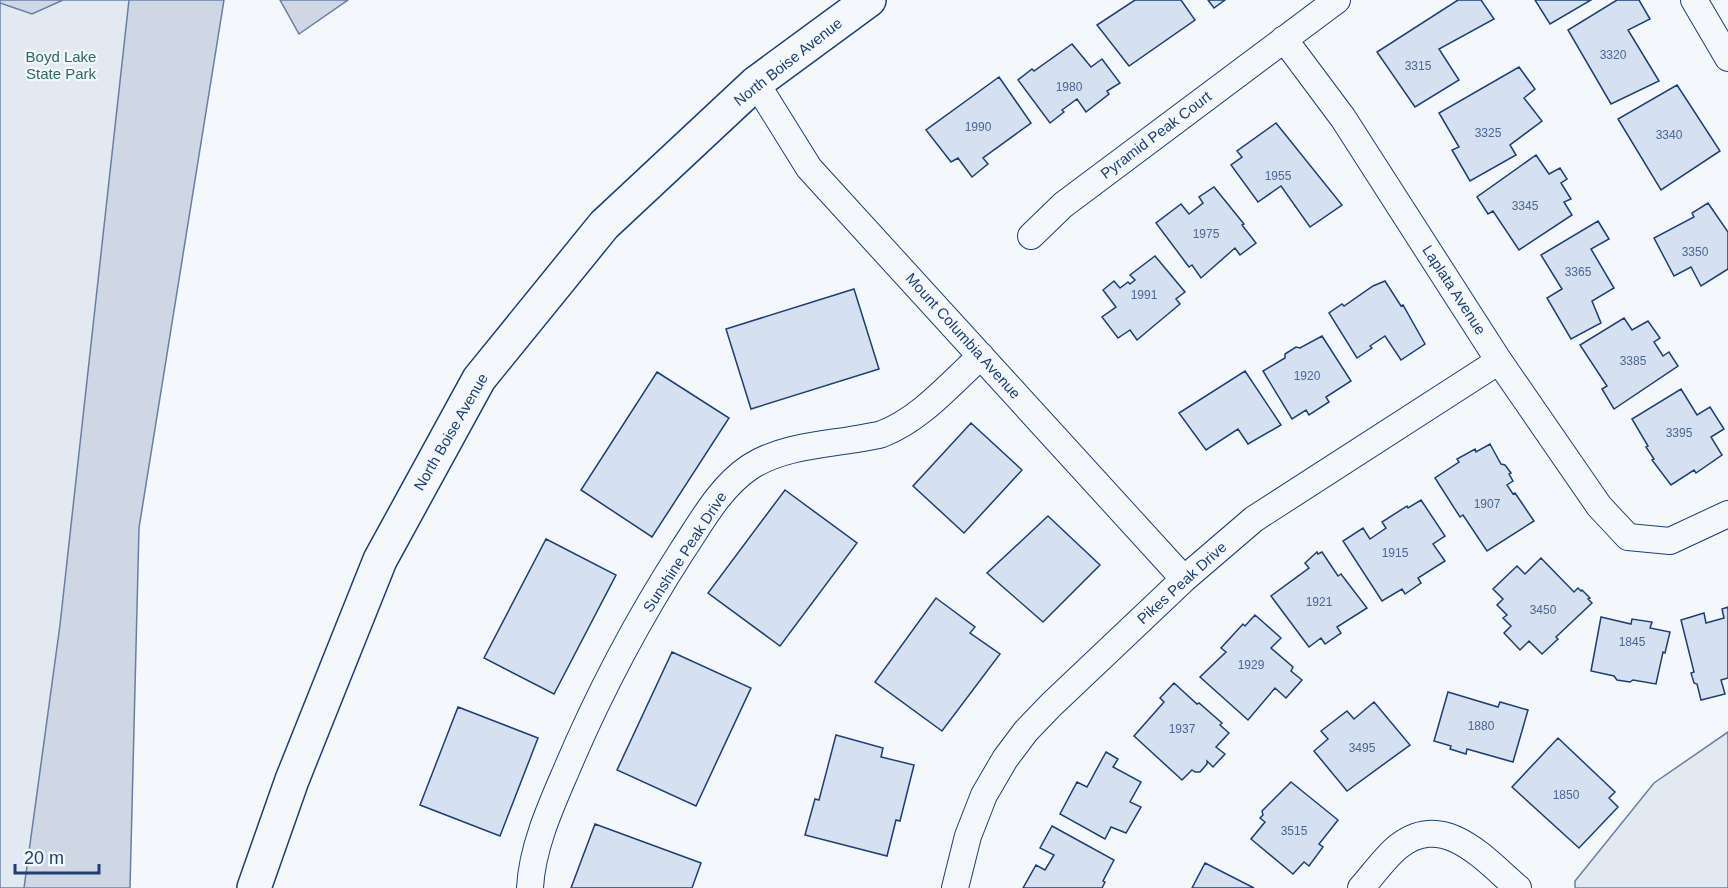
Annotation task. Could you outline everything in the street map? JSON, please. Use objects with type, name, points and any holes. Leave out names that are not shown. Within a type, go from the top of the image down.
[{"type":"street","name":"North Boise Avenue","points":[[254,888],[292,780],[380,560],[479,379],[604,225],[756,83],[869,0]]},
{"type":"street","name":"Pyramid Peak Court","points":[[1031,236],[1063,205],[1337,0]]},
{"type":"street","points":[[1694,0],[1728,58]]},
{"type":"street","name":"Laplata Avenue","points":[[1284,39],[1343,118],[1499,360],[1599,506],[1628,537],[1670,541],[1728,514]]},
{"type":"street","name":"Mount Columbia Avenue","points":[[756,83],[809,168],[1184,579]]},
{"type":"street","name":"Sunshine Peak Drive","points":[[530,888],[536,854],[552,803],[590,716],[663,581],[706,514],[732,481],[752,466],[776,455],[804,447],[879,435],[897,427],[918,414],[981,356]]},
{"type":"street","name":"Pikes Peak Drive","points":[[955,888],[968,836],[984,795],[1005,759],[1026,731],[1051,705],[1184,579],[1254,519],[1499,360]]},
{"type":"street","points":[[1361,888],[1397,847],[1413,838],[1431,834],[1446,835],[1465,843],[1518,888]]},
{"type":"green space","name":"Boyd Lake State Park","points":[[0,0],[130,0],[39,888],[0,888]]},
{"type":"green space","points":[[1728,732],[1728,888],[1575,888],[1575,881],[1654,783]]},
{"type":"shaded area","points":[[0,0],[63,0],[32,14],[0,3]]},
{"type":"shaded area","points":[[129,0],[224,0],[139,528],[130,888],[24,888],[60,625]]},
{"type":"shaded area","points":[[280,0],[348,0],[299,34]]},
{"type":"building","points":[[1135,0],[1181,0],[1195,20],[1129,66],[1097,25]]},
{"type":"building","points":[[1208,0],[1225,0],[1214,8]]},
{"type":"building","points":[[1458,0],[1481,0],[1494,19],[1439,49],[1459,80],[1415,107],[1377,52]]},
{"type":"building","points":[[1535,0],[1591,0],[1550,24]]},
{"type":"building","points":[[1617,0],[1639,0],[1650,19],[1628,30],[1659,81],[1611,104],[1568,30]]},
{"type":"building","points":[[1072,44],[1091,67],[1102,59],[1120,83],[1107,91],[1109,94],[1086,112],[1077,99],[1050,123],[1018,80]]},
{"type":"building","points":[[1519,67],[1535,89],[1524,98],[1542,121],[1510,145],[1516,155],[1470,181],[1452,150],[1459,147],[1439,113]]},
{"type":"building","points":[[999,77],[1031,123],[983,158],[988,164],[972,177],[958,158],[951,162],[926,130]]},
{"type":"building","points":[[1677,85],[1720,151],[1661,190],[1618,119]]},
{"type":"building","points":[[1276,123],[1342,205],[1310,227],[1281,186],[1258,202],[1231,165],[1242,157],[1237,151]]},
{"type":"building","points":[[1536,155],[1549,174],[1560,168],[1567,179],[1561,183],[1571,199],[1564,202],[1572,215],[1519,250],[1493,211],[1488,214],[1477,197]]},
{"type":"building","points":[[1214,187],[1244,224],[1242,225],[1256,243],[1240,255],[1235,248],[1201,278],[1192,265],[1189,267],[1156,223],[1181,204],[1189,214],[1203,203],[1199,197]]},
{"type":"building","points":[[1708,203],[1728,232],[1728,269],[1701,286],[1691,267],[1674,276],[1654,238],[1694,217],[1692,213]]},
{"type":"building","points":[[1598,221],[1609,239],[1591,249],[1614,288],[1592,301],[1601,323],[1571,339],[1547,298],[1562,289],[1541,255]]},
{"type":"building","points":[[1155,256],[1185,292],[1176,299],[1180,304],[1137,340],[1130,330],[1118,338],[1102,317],[1116,307],[1103,290],[1114,281],[1120,288],[1128,282],[1130,284],[1135,280],[1130,275]]},
{"type":"building","points":[[1385,281],[1401,306],[1403,305],[1425,344],[1401,360],[1385,336],[1357,358],[1329,313]]},
{"type":"building","points":[[854,289],[879,369],[751,409],[726,329]]},
{"type":"building","points":[[1624,318],[1632,330],[1648,321],[1660,338],[1654,342],[1663,356],[1669,352],[1678,366],[1614,409],[1602,389],[1607,386],[1580,345]]},
{"type":"building","points":[[1322,336],[1351,381],[1326,397],[1329,402],[1309,415],[1306,410],[1292,419],[1263,371],[1285,358],[1285,354],[1296,347],[1300,348]]},
{"type":"building","points":[[1245,371],[1281,425],[1248,444],[1238,429],[1206,450],[1179,413]]},
{"type":"building","points":[[657,372],[729,418],[652,537],[581,490]]},
{"type":"building","points":[[1681,389],[1697,415],[1710,407],[1724,429],[1711,437],[1722,455],[1696,473],[1694,470],[1671,485],[1652,460],[1654,459],[1646,447],[1648,446],[1632,419]]},
{"type":"building","points":[[971,423],[1022,470],[964,533],[913,486]]},
{"type":"building","points":[[1490,444],[1501,464],[1505,465],[1511,473],[1509,474],[1513,481],[1507,485],[1534,521],[1487,551],[1463,515],[1460,517],[1435,478],[1459,462],[1457,459]]},
{"type":"building","points":[[785,490],[857,543],[780,646],[708,593]]},
{"type":"building","points":[[1421,500],[1445,536],[1433,544],[1445,561],[1418,578],[1421,583],[1405,594],[1402,589],[1382,601],[1343,541],[1363,528],[1370,539],[1386,528],[1382,522]]},
{"type":"building","points":[[1048,516],[1100,565],[1043,622],[987,573]]},
{"type":"building","points":[[546,539],[616,575],[554,694],[484,658]]},
{"type":"building","points":[[1317,552],[1318,554],[1322,552],[1338,576],[1341,574],[1367,608],[1337,627],[1341,633],[1325,644],[1321,638],[1309,647],[1271,596],[1309,568],[1305,563]]},
{"type":"building","points":[[1541,558],[1574,592],[1578,588],[1582,590],[1592,603],[1556,637],[1558,639],[1542,654],[1529,641],[1520,650],[1504,633],[1511,626],[1503,618],[1507,615],[1497,605],[1503,599],[1493,589],[1517,566],[1525,574]]},
{"type":"building","points":[[936,598],[975,627],[970,633],[1000,654],[942,731],[875,682]]},
{"type":"building","points":[[1728,607],[1728,678],[1721,680],[1725,694],[1701,700],[1697,684],[1694,683],[1691,673],[1694,672],[1681,620],[1704,613],[1706,623],[1724,618],[1722,609]]},
{"type":"building","points":[[1255,615],[1281,638],[1271,648],[1293,667],[1291,671],[1302,680],[1286,698],[1275,688],[1248,720],[1200,677],[1226,652],[1221,648],[1243,624],[1245,626]]},
{"type":"building","points":[[1601,617],[1631,624],[1632,619],[1652,622],[1650,628],[1670,632],[1656,684],[1617,680],[1614,676],[1591,671]]},
{"type":"building","points":[[672,652],[751,688],[696,806],[617,770]]},
{"type":"building","points":[[1174,683],[1222,723],[1220,725],[1229,733],[1216,747],[1225,754],[1213,767],[1207,761],[1200,772],[1192,770],[1182,780],[1134,736],[1164,702],[1160,698]]},
{"type":"building","points":[[1448,692],[1498,707],[1500,702],[1528,710],[1513,762],[1467,749],[1466,754],[1434,741]]},
{"type":"building","points":[[1374,702],[1410,745],[1347,791],[1314,751],[1328,739],[1321,731],[1347,711],[1354,719]]},
{"type":"building","points":[[458,707],[538,738],[500,836],[420,805]]},
{"type":"building","points":[[836,735],[883,748],[881,757],[914,765],[900,821],[896,820],[887,856],[805,835],[815,799],[819,800]]},
{"type":"building","points":[[1558,738],[1615,792],[1609,798],[1618,807],[1579,848],[1512,787]]},
{"type":"building","points":[[1106,752],[1118,759],[1113,767],[1141,782],[1130,802],[1141,807],[1126,833],[1111,827],[1105,839],[1060,814],[1077,782],[1087,787]]},
{"type":"building","points":[[1291,782],[1338,820],[1319,844],[1323,847],[1309,866],[1304,862],[1293,874],[1251,839],[1265,822],[1260,818],[1263,815],[1262,811]]},
{"type":"building","points":[[595,824],[701,863],[692,888],[571,888]]},
{"type":"building","points":[[1052,826],[1114,860],[1103,881],[1105,882],[1102,888],[1023,888],[1036,865],[1045,870],[1054,855],[1040,848]]},
{"type":"building","points":[[1205,863],[1254,888],[1192,888]]}]
